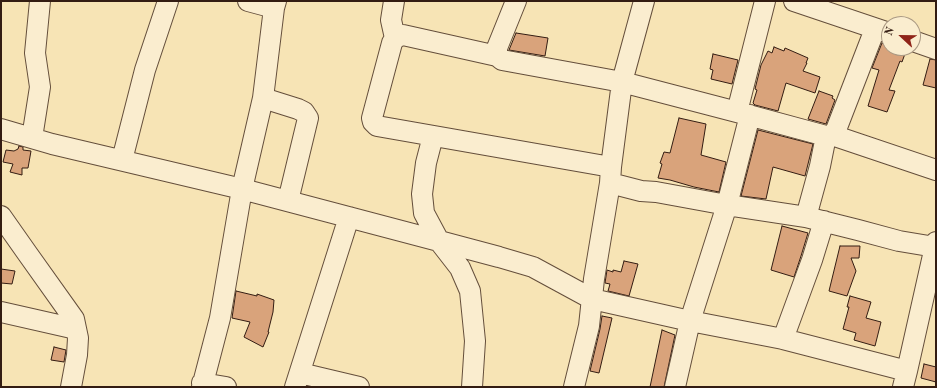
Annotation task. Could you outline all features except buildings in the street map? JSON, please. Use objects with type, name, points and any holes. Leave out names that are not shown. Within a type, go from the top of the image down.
[{"type":"street","points":[[32,138],[40,88],[35,53],[40,1]]},
{"type":"street","points":[[122,160],[145,70],[168,1]]},
{"type":"street","points":[[226,387],[202,385],[220,318],[242,189],[263,98],[275,5],[248,1]]},
{"type":"street","points":[[1,129],[32,138],[242,189],[500,257],[533,267],[592,298],[690,321],[784,340],[905,379],[935,252],[815,219],[656,192],[641,191],[610,175],[433,136],[377,126],[373,122],[372,118],[392,43],[395,38],[391,20],[394,1]]},
{"type":"street","points":[[497,56],[497,48],[516,1]]},
{"type":"street","points":[[574,387],[589,326],[622,82],[644,1]]},
{"type":"street","points":[[675,387],[690,321],[727,205],[765,1]]},
{"type":"street","points":[[794,1],[881,31]]},
{"type":"street","points":[[784,340],[812,260],[820,166],[829,135],[836,130],[881,33]]},
{"type":"street","points":[[395,38],[403,36],[497,56],[502,60],[622,82],[829,135],[936,170]]},
{"type":"street","points":[[921,44],[936,49]]},
{"type":"street","points":[[263,98],[298,109],[304,112],[308,118],[288,201]]},
{"type":"street","points":[[433,136],[426,163],[422,194],[424,213],[439,241],[460,268],[470,291],[475,341],[472,387]]},
{"type":"street","points":[[1,216],[74,319],[78,338],[77,355],[71,387]]},
{"type":"street","points":[[348,217],[298,380],[359,387]]},
{"type":"street","points":[[1,312],[76,329]]}]
